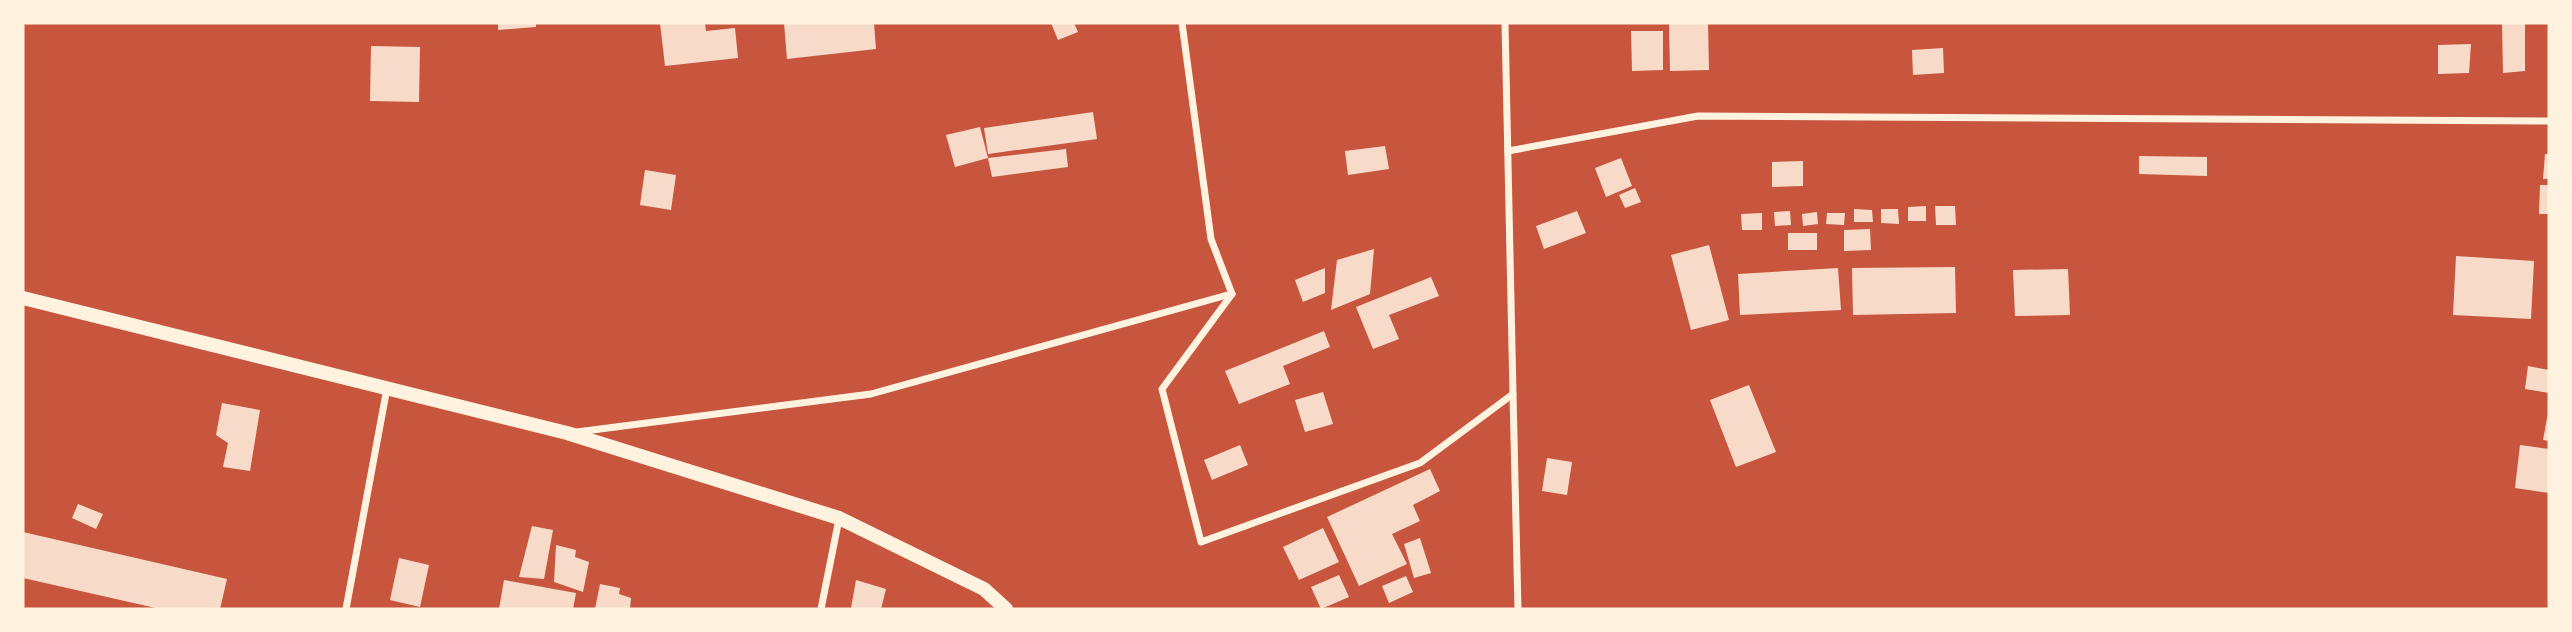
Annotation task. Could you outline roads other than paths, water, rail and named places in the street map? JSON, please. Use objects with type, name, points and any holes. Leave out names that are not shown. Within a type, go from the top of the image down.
[{"type":"main road","points":[[23,298],[566,433],[839,518],[984,589],[1006,609]]},
{"type":"street","points":[[1182,23],[1211,239],[1232,294]]},
{"type":"street","points":[[1505,23],[1518,609]]},
{"type":"street","points":[[1508,151],[1698,116],[2549,121]]},
{"type":"street","points":[[1232,294],[1162,390],[1200,542],[1420,463],[1513,394]]},
{"type":"street","points":[[566,433],[872,394],[1232,294]]},
{"type":"street","points":[[346,609],[387,388]]},
{"type":"street","points":[[821,609],[839,518]]}]
